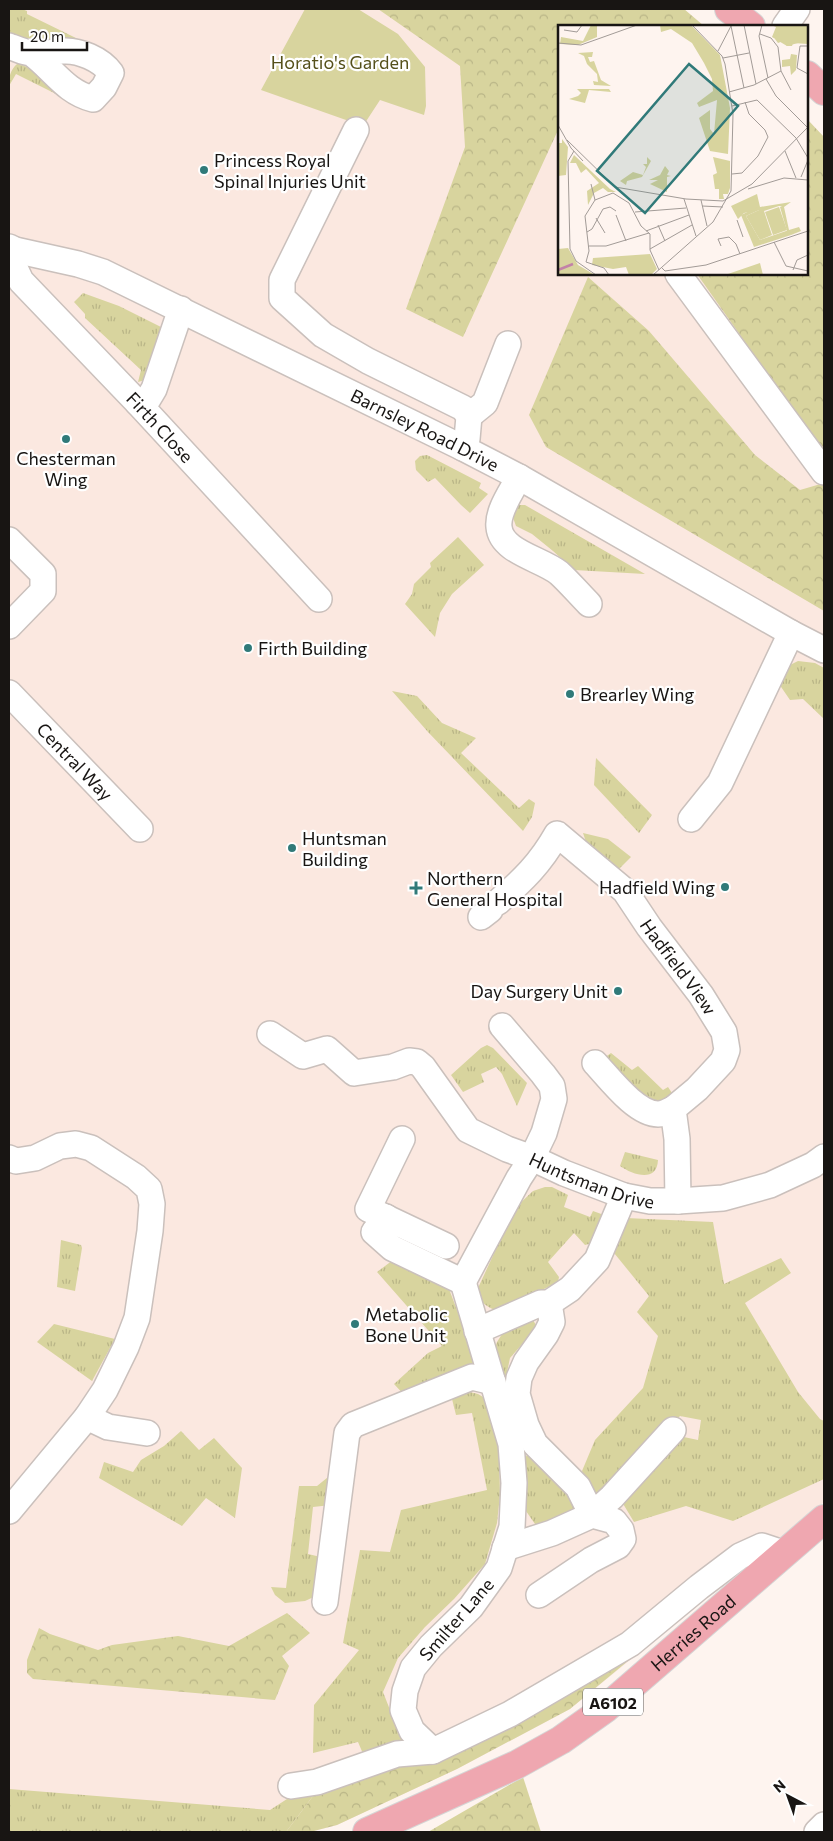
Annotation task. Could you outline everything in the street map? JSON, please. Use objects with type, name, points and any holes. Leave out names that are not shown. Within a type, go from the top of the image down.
[{"type":"main road","points":[[729,9],[750,25]]},
{"type":"main road","points":[[808,76],[824,91]]},
{"type":"main road","name":"Herries Road","points":[[367,1832],[516,1765],[561,1740],[606,1708],[702,1627],[782,1554],[824,1519]]},
{"type":"street","points":[[786,25],[797,9]]},
{"type":"street","points":[[356,130],[282,280],[282,298],[323,335],[368,361],[462,408],[469,416]]},
{"type":"street","name":"Barnsley Road Drive","points":[[12,249],[78,264],[103,272],[463,448],[519,477],[824,650]]},
{"type":"street","name":"Firth Close","points":[[12,249],[15,268],[21,281],[138,403],[319,599]]},
{"type":"street","points":[[679,275],[824,472]]},
{"type":"street","points":[[138,403],[148,399],[154,390],[181,309]]},
{"type":"street","points":[[463,448],[467,439],[469,416],[485,402],[508,344]]},
{"type":"street","points":[[519,477],[500,516],[499,528],[503,539],[514,549],[559,573],[588,604]]},
{"type":"street","points":[[9,540],[43,574],[43,591],[9,626]]},
{"type":"street","points":[[691,818],[720,783],[791,633]]},
{"type":"street","name":"Central Way","points":[[9,693],[140,830]]},
{"type":"street","name":"Hadfield View","points":[[490,910],[544,857],[557,834],[625,891],[701,995],[724,1032],[727,1050],[723,1061],[697,1089],[673,1109]]},
{"type":"street","points":[[386,1217],[374,1232],[392,1248],[463,1282],[544,1134],[554,1099],[552,1086],[502,1026]]},
{"type":"street","name":"Huntsman Drive","points":[[270,1034],[303,1056],[327,1049],[354,1073],[393,1067],[409,1061],[416,1062],[423,1067],[468,1130],[564,1173],[624,1196],[650,1201],[678,1202],[723,1198],[770,1185],[814,1165],[824,1157]]},
{"type":"street","points":[[595,1063],[636,1106],[659,1114],[673,1109],[677,1139],[678,1202]]},
{"type":"street","points":[[402,1139],[368,1209],[446,1246]]},
{"type":"street","points":[[9,1158],[16,1161],[34,1158],[60,1146],[76,1144],[91,1148],[136,1177],[149,1189],[152,1204],[150,1232],[137,1318],[106,1390],[87,1417],[9,1511]]},
{"type":"street","points":[[477,1331],[541,1303],[549,1303],[570,1289],[597,1260],[624,1196]]},
{"type":"street","name":"Smilter Lane","points":[[433,1751],[412,1731],[402,1710],[413,1668],[431,1646],[470,1607],[499,1568],[512,1528],[514,1483],[511,1444],[463,1282]]},
{"type":"street","points":[[539,1595],[591,1560],[618,1546],[622,1539],[622,1530],[614,1521],[592,1515],[578,1487],[535,1444],[526,1425],[517,1394],[519,1378],[526,1362],[546,1334],[552,1322],[549,1303]]},
{"type":"street","points":[[325,1602],[348,1433],[353,1425],[472,1377],[493,1382]]},
{"type":"street","points":[[87,1417],[108,1427],[147,1433]]},
{"type":"street","points":[[505,1548],[552,1533],[592,1515],[612,1497],[673,1430]]},
{"type":"street","points":[[290,1786],[316,1782],[397,1754],[433,1751],[510,1714],[630,1644],[740,1556],[762,1546],[782,1554]]},
{"type":"street","points":[[817,1832],[824,1825]]},
{"type":"shaded area","name":"Northern General Hospital","points":[[9,9],[684,9],[703,25],[558,25],[558,275],[808,275],[808,120],[824,137],[824,1502],[570,1709],[457,1769],[337,1825],[310,1832],[9,1831]]},
{"type":"green space","points":[[10,9],[27,11],[27,14],[78,39],[77,41],[34,39],[9,34]]},
{"type":"green space","name":"Horatio's Garden","points":[[305,9],[358,9],[398,34],[425,67],[426,106],[424,115],[380,100],[363,126],[261,90]]},
{"type":"green space","points":[[378,9],[684,9],[703,25],[558,25],[558,130],[463,337],[406,309],[465,147],[460,66]]},
{"type":"green space","points":[[17,64],[21,64],[42,75],[72,102],[16,74],[9,86],[10,74]]},
{"type":"green space","points":[[808,120],[824,137],[824,454],[698,275],[808,275]]},
{"type":"green space","points":[[588,277],[649,331],[755,455],[800,490],[824,483],[824,611],[546,447],[529,415]]},
{"type":"green space","points":[[83,293],[119,306],[161,327],[162,332],[145,380],[138,382],[141,370],[85,318],[85,314],[74,302]]},
{"type":"green space","points":[[427,455],[481,483],[479,488],[488,494],[470,513],[435,478],[428,482],[416,470],[415,461],[420,456]]},
{"type":"green space","points":[[518,505],[525,505],[645,574],[574,570],[532,534],[516,526],[512,515]]},
{"type":"green space","points":[[458,537],[484,565],[452,594],[440,613],[435,637],[405,604],[412,594],[414,584],[431,567],[430,563]]},
{"type":"green space","points":[[798,661],[815,663],[824,668],[824,719],[803,699],[790,700],[777,681],[782,669]]},
{"type":"green space","points":[[392,691],[417,696],[442,723],[476,738],[461,753],[519,808],[529,799],[535,803],[532,817],[523,831],[428,732]]},
{"type":"green space","points":[[596,758],[652,815],[639,833],[594,785]]},
{"type":"green space","points":[[583,833],[608,839],[631,857],[618,870],[586,842]]},
{"type":"green space","points":[[487,1045],[493,1048],[527,1083],[517,1106],[502,1074],[496,1067],[481,1074],[484,1082],[463,1092],[451,1075],[481,1048]]},
{"type":"green space","points":[[611,1053],[632,1070],[638,1066],[663,1090],[668,1087],[672,1093],[665,1101],[651,1105],[604,1058]]},
{"type":"green space","points":[[625,1152],[658,1160],[657,1167],[653,1172],[644,1175],[631,1172],[620,1166]]},
{"type":"green space","points":[[552,1187],[568,1195],[564,1207],[590,1217],[593,1211],[604,1215],[593,1243],[585,1245],[574,1233],[548,1262],[559,1277],[558,1282],[497,1311],[483,1303],[478,1288],[515,1208],[533,1191]]},
{"type":"green space","points":[[626,1218],[713,1222],[724,1284],[781,1258],[791,1273],[745,1303],[798,1392],[820,1419],[824,1421],[824,1479],[733,1521],[686,1506],[634,1522],[622,1502],[679,1436],[698,1440],[701,1420],[680,1416],[597,1497],[588,1489],[582,1471],[595,1440],[643,1388],[658,1336],[637,1312],[649,1296],[610,1248]]},
{"type":"green space","points":[[61,1240],[81,1245],[82,1248],[75,1291],[57,1287]]},
{"type":"green space","points":[[393,1260],[449,1289],[477,1362],[470,1371],[407,1398],[394,1384],[428,1353],[442,1346],[377,1272]]},
{"type":"green space","points":[[533,1320],[537,1327],[510,1358],[505,1382],[492,1357],[497,1342],[509,1323]]},
{"type":"green space","points":[[54,1324],[115,1339],[92,1381],[37,1342]]},
{"type":"green space","points":[[449,1387],[478,1394],[488,1400],[499,1452],[500,1495],[497,1523],[485,1564],[398,1658],[383,1692],[404,1739],[364,1756],[358,1742],[313,1753],[314,1705],[359,1650],[343,1643],[360,1550],[390,1552],[401,1510],[487,1490],[472,1413],[456,1415]]},
{"type":"green space","points":[[181,1431],[199,1450],[214,1438],[242,1468],[235,1518],[206,1498],[182,1526],[99,1478],[104,1462],[133,1472],[141,1460],[164,1446]]},
{"type":"green space","points":[[527,1455],[544,1458],[577,1501],[569,1518],[552,1526],[535,1524],[519,1501],[517,1470]]},
{"type":"green space","points":[[338,1469],[331,1505],[313,1507],[308,1554],[325,1558],[318,1595],[305,1601],[285,1603],[275,1595],[271,1587],[286,1588],[299,1486],[317,1486]]},
{"type":"green space","points":[[287,1613],[310,1633],[282,1656],[289,1666],[275,1700],[33,1679],[27,1673],[27,1660],[39,1628],[50,1634],[98,1650],[112,1645],[178,1636],[229,1646]]},
{"type":"green space","points":[[630,1644],[634,1656],[570,1709],[457,1769],[337,1825],[310,1832],[286,1832],[316,1792],[433,1751]]},
{"type":"green space","points":[[523,1777],[541,1832],[428,1832]]},
{"type":"green space","points":[[9,1789],[270,1810],[287,1799],[316,1792],[286,1832],[28,1832],[9,1831]]},
{"type":"place","name":"Princess Royal Spinal Injuries Unit","points":[[204,170]]},
{"type":"place","name":"Chesterman Wing","points":[[66,439]]},
{"type":"place","name":"Firth Building","points":[[248,648]]},
{"type":"place","name":"Brearley Wing","points":[[570,694]]},
{"type":"place","name":"Huntsman Building","points":[[292,848]]},
{"type":"place","name":"Hadfield Wing","points":[[725,887]]},
{"type":"place","name":"Northern General Hospital","points":[[416,888]]},
{"type":"place","name":"Day Surgery Unit","points":[[618,991]]},
{"type":"place","name":"Metabolic Bone Unit","points":[[355,1324]]}]
